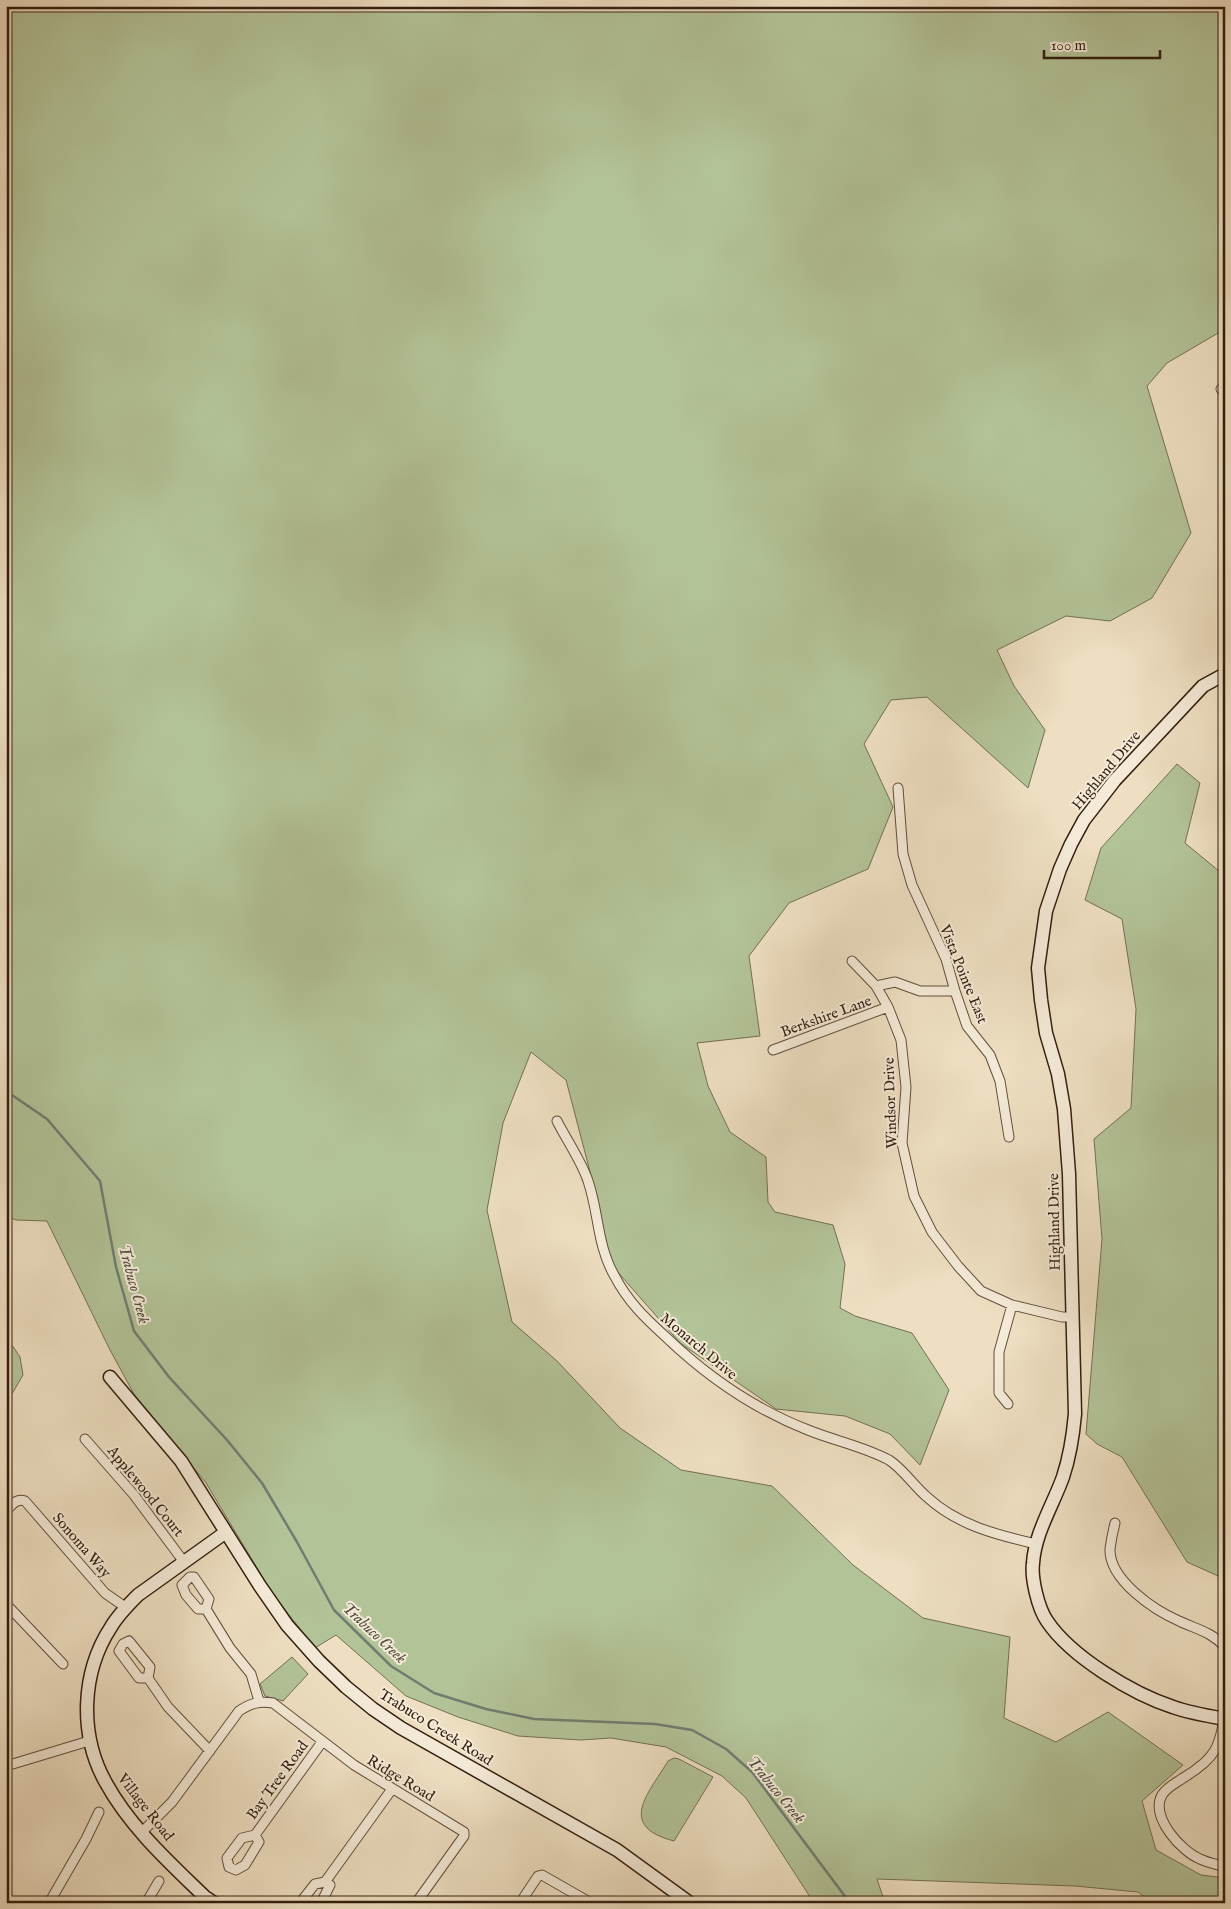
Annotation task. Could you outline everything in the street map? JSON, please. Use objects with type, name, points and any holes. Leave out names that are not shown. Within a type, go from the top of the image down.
[{"type":"street","name":"Highland Drive","points":[[1224,1716],[1174,1708],[1121,1683],[1089,1662],[1058,1636],[1046,1619],[1038,1599],[1032,1564],[1036,1544],[1063,1476],[1072,1445],[1074,1406],[1069,1174],[1064,1109],[1058,1074],[1046,1033],[1038,968],[1046,911],[1060,869],[1084,820],[1115,780],[1203,686],[1225,674]]},
{"type":"street","name":"Vista Pointe East","points":[[898,788],[903,854],[912,886],[946,959],[954,991],[967,1026],[990,1055],[1000,1081],[1009,1136]]},
{"type":"street","name":"Windsor Drive","points":[[852,961],[876,986],[888,1007],[901,1040],[906,1087],[902,1143],[914,1196],[932,1232],[958,1266],[981,1291],[1012,1305],[1062,1317],[1072,1317]]},
{"type":"street","points":[[876,986],[895,982],[920,991],[954,991]]},
{"type":"street","name":"Berkshire Lane","points":[[773,1050],[888,1007]]},
{"type":"street","name":"Monarch Drive","points":[[557,1121],[588,1180],[600,1243],[613,1275],[636,1309],[692,1362],[728,1389],[766,1412],[808,1430],[864,1448],[891,1462],[944,1511],[981,1530],[1036,1544]]},
{"type":"street","points":[[1008,1404],[999,1393],[999,1352],[1012,1305]]},
{"type":"street","name":"Trabuco Creek Road","points":[[110,1377],[181,1461],[287,1625],[319,1661],[373,1710],[459,1762],[617,1850],[690,1903]]},
{"type":"street","name":"Applewood Court","points":[[85,1439],[134,1495],[184,1562]]},
{"type":"street","name":"Sonoma Way","points":[[6,1510],[20,1500],[25,1501],[105,1593],[126,1608]]},
{"type":"street","points":[[1115,1523],[1110,1550],[1113,1566],[1122,1579],[1134,1592],[1151,1605],[1177,1621],[1206,1632],[1218,1639],[1225,1647]]},
{"type":"street","name":"Village Road","points":[[214,1903],[199,1891],[142,1832],[105,1783],[89,1741],[87,1705],[91,1675],[98,1651],[110,1627],[138,1595],[226,1532]]},
{"type":"street","points":[[6,1604],[63,1664]]},
{"type":"street","points":[[142,1832],[172,1802],[239,1711],[249,1704],[259,1702],[250,1674],[230,1648],[206,1609]]},
{"type":"street","points":[[148,1678],[168,1707],[210,1751]]},
{"type":"street","name":"Ridge Road","points":[[259,1702],[273,1703],[280,1707],[354,1766],[464,1832],[464,1836],[416,1903]]},
{"type":"street","points":[[1224,1716],[1219,1740],[1212,1756],[1202,1767],[1168,1788],[1159,1802],[1159,1809],[1170,1834],[1182,1848],[1199,1859],[1224,1865]]},
{"type":"street","points":[[6,1766],[89,1741]]},
{"type":"street","name":"Bay Tree Road","points":[[255,1835],[322,1742]]},
{"type":"street","points":[[6,1779],[6,1789]]},
{"type":"street","points":[[300,1903],[315,1884],[325,1882],[392,1789]]},
{"type":"street","points":[[49,1903],[86,1839],[99,1812]]},
{"type":"street","points":[[520,1903],[538,1876],[545,1876],[591,1903]]},
{"type":"street","points":[[146,1903],[159,1881]]},
{"type":"street","points":[[321,1903],[330,1886],[325,1882]]},
{"type":"green space","points":[[6,6],[1225,6],[1225,329],[1167,363],[1147,386],[1191,533],[1152,598],[1110,621],[1066,616],[997,650],[1014,686],[1045,730],[1028,788],[927,697],[891,700],[864,744],[893,807],[868,869],[789,903],[749,956],[760,1036],[697,1043],[708,1086],[730,1132],[766,1157],[768,1202],[775,1212],[833,1225],[845,1264],[840,1308],[855,1316],[912,1333],[949,1390],[920,1465],[890,1434],[845,1416],[776,1409],[680,1343],[608,1261],[599,1206],[566,1080],[531,1052],[503,1123],[487,1210],[512,1322],[557,1361],[620,1428],[681,1470],[772,1486],[853,1565],[923,1618],[1010,1637],[1004,1718],[1056,1742],[1108,1712],[1183,1765],[1142,1801],[1156,1850],[1201,1875],[1225,1878],[1225,1903],[1152,1903],[1138,1892],[1075,1886],[877,1879],[885,1903],[814,1903],[746,1798],[722,1776],[666,1747],[611,1738],[581,1740],[518,1736],[458,1717],[406,1696],[336,1635],[315,1648],[272,1593],[206,1483],[134,1394],[110,1350],[47,1221],[16,1220],[6,1216]]},
{"type":"green space","points":[[1177,764],[1200,783],[1185,843],[1225,876],[1225,1579],[1187,1562],[1122,1457],[1097,1444],[1086,1434],[1102,1239],[1094,1139],[1131,1108],[1136,1009],[1122,919],[1085,900],[1101,848]]},
{"type":"green space","points":[[6,1336],[20,1357],[23,1375],[6,1404]]},
{"type":"green space","points":[[292,1657],[308,1674],[283,1701],[265,1696],[260,1684]]},
{"type":"green space","points":[[674,1758],[713,1777],[674,1841],[656,1835],[646,1827],[642,1818],[642,1807],[646,1796],[668,1761]]},
{"type":"waterway","name":"Trabuco Creek","points":[[6,1091],[47,1119],[100,1181],[116,1267],[134,1331],[169,1377],[227,1440],[262,1483],[334,1610],[391,1666],[434,1693],[486,1709],[534,1719],[655,1724],[692,1730],[726,1749],[752,1772],[850,1903]]}]
